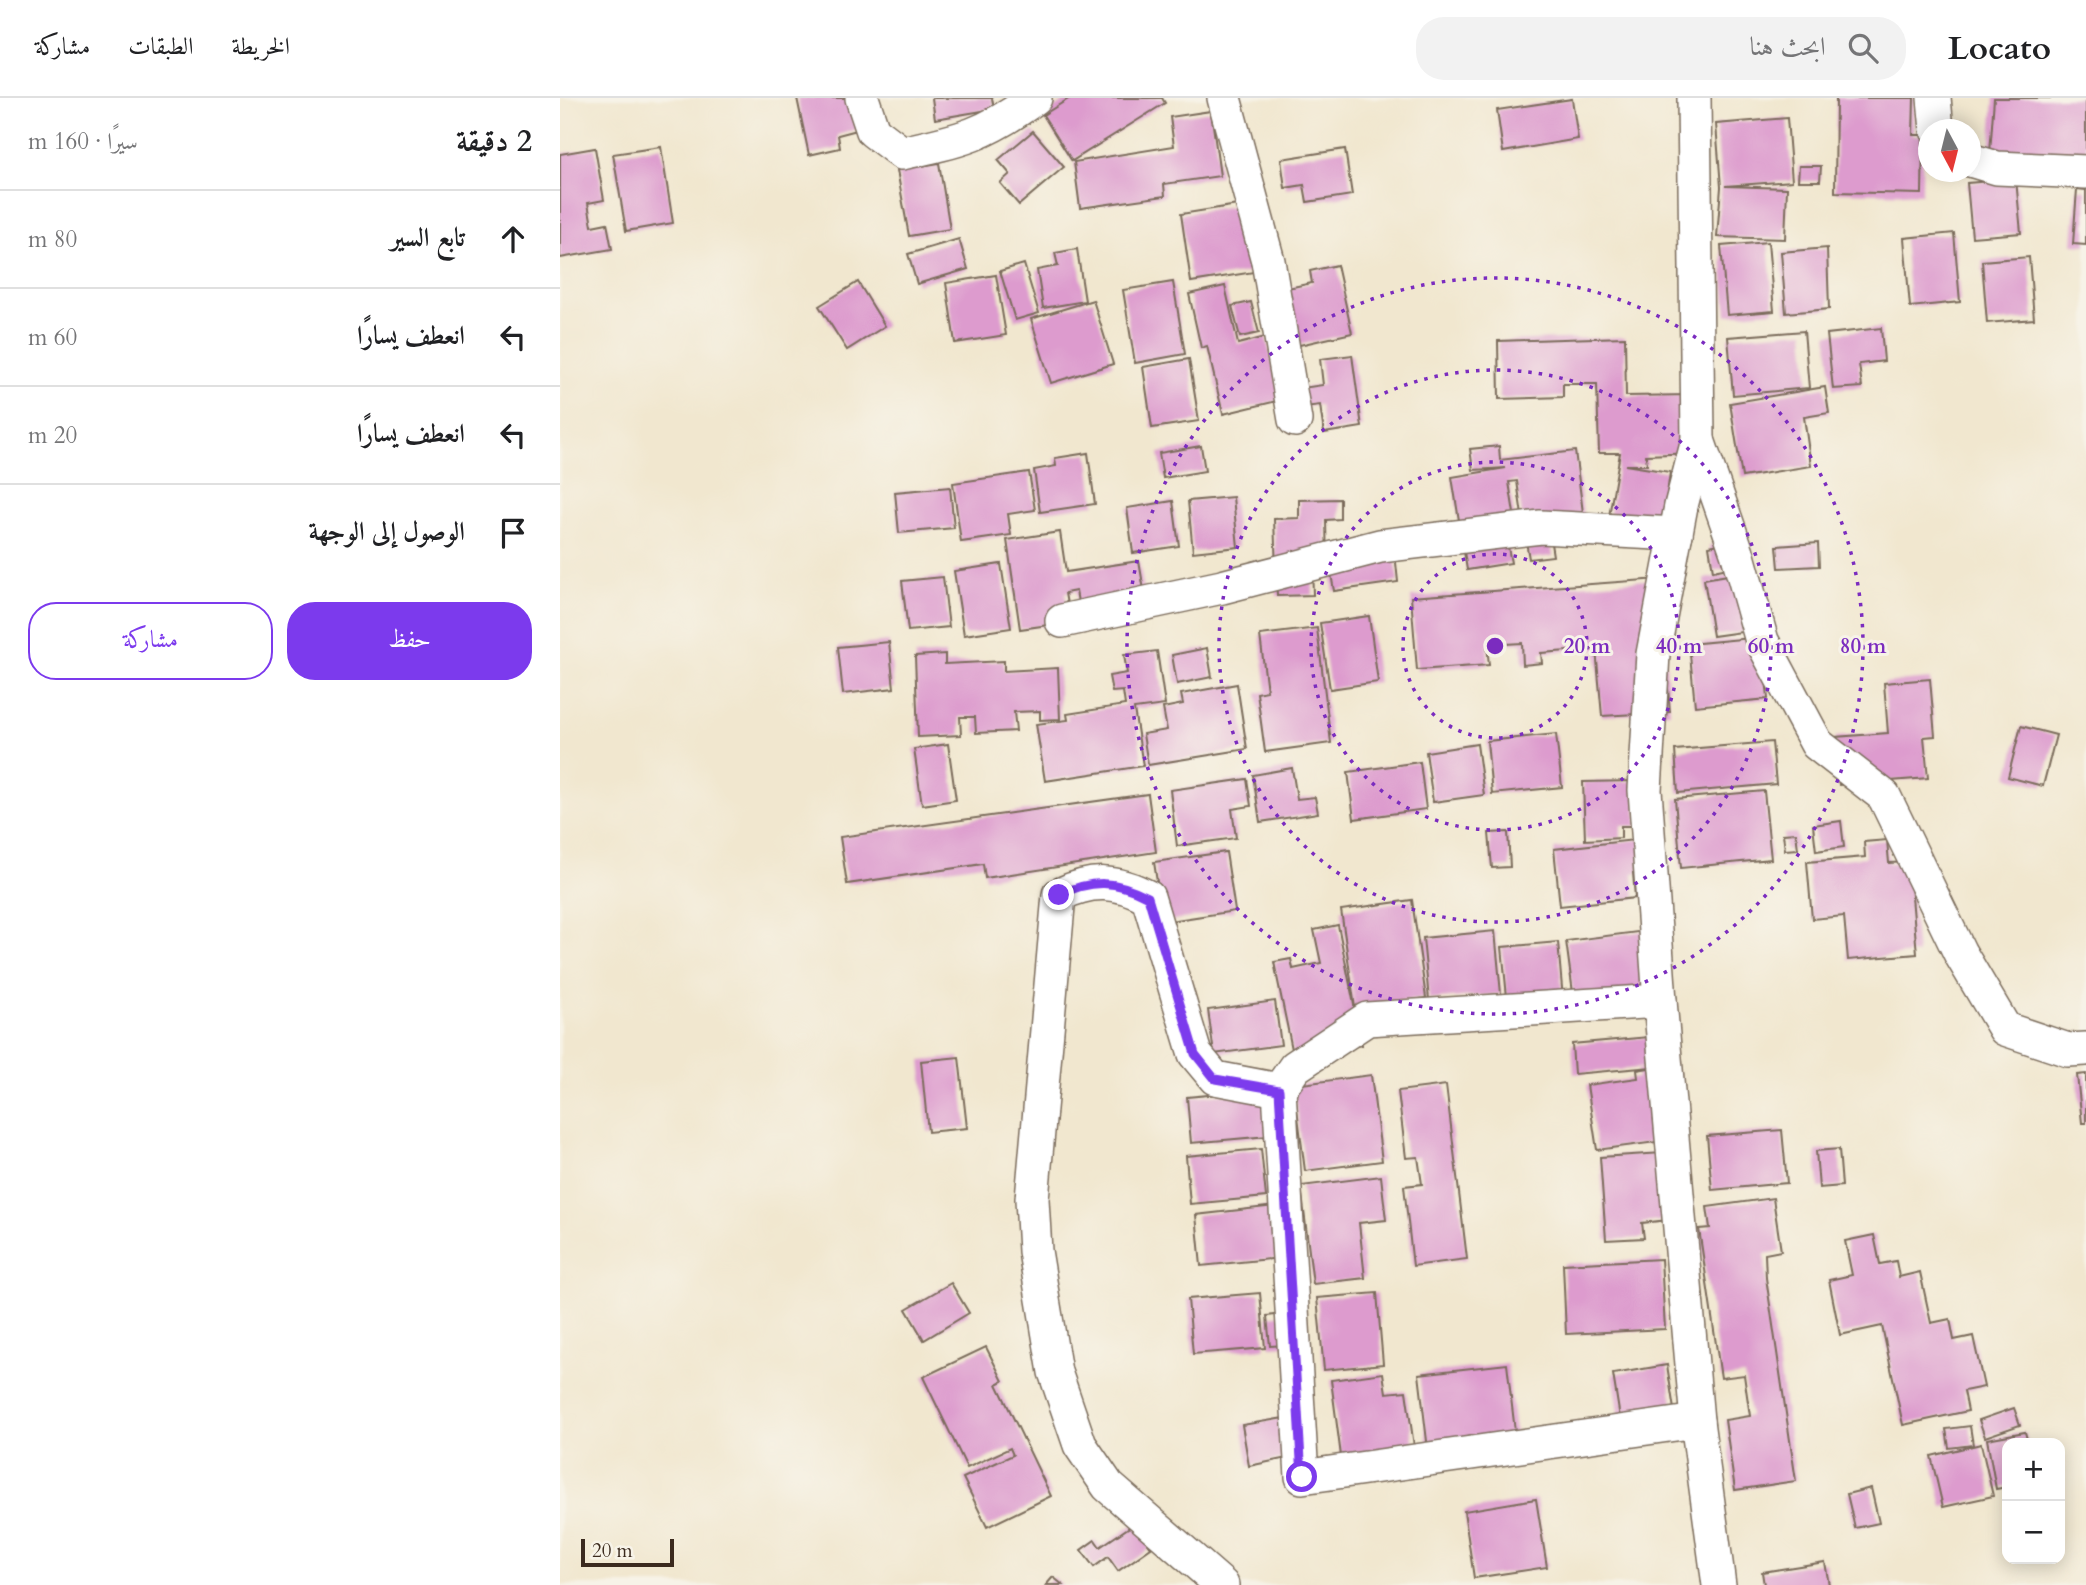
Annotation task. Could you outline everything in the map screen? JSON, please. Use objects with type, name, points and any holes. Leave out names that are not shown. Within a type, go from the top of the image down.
[{"type":"street","points":[[862,98],[873,131],[902,153],[961,141],[992,129],[1035,98]]},
{"type":"street","points":[[1224,98],[1268,261],[1295,420]]},
{"type":"street","points":[[1694,98],[1698,440],[1676,534],[1653,654],[1645,790],[1660,1001],[1698,1421],[1719,1585]]},
{"type":"street","points":[[1934,98],[1936,119]]},
{"type":"street","points":[[1981,163],[1997,168],[2086,172]]},
{"type":"street","points":[[1698,440],[1737,552],[1762,641],[1817,744],[1884,796],[1960,953],[2005,1029],[2068,1050],[2086,1049]]},
{"type":"street","points":[[1062,621],[1222,587],[1380,547],[1541,527],[1676,534]]},
{"type":"street","points":[[1222,1585],[1108,1486],[1080,1445],[1055,1372],[1035,1251],[1032,1199],[1059,895],[1084,883],[1129,887],[1148,897],[1195,1054],[1215,1079],[1279,1090]]},
{"type":"street","points":[[1660,1001],[1367,1019],[1295,1067],[1279,1090],[1302,1477],[1698,1421]]},
{"type":"building","points":[[797,98],[850,98],[857,130],[838,135],[840,148],[809,155]]},
{"type":"building","points":[[932,98],[992,98],[994,109],[935,119]]},
{"type":"building","points":[[1070,98],[1162,98],[1165,103],[1072,161],[1043,115]]},
{"type":"building","points":[[1836,98],[1914,98],[1913,135],[1918,135],[1918,182],[1922,182],[1922,194],[1835,192]]},
{"type":"building","points":[[1994,98],[2086,98],[2086,160],[1990,153]]},
{"type":"building","points":[[1572,99],[1578,139],[1503,152],[1497,110]]},
{"type":"building","points":[[1211,111],[1220,176],[1164,184],[1165,196],[1080,208],[1074,162],[1174,146],[1170,117]]},
{"type":"building","points":[[1787,118],[1792,181],[1725,186],[1787,188],[1785,239],[1717,237],[1721,187],[1716,124]]},
{"type":"building","points":[[1033,131],[1064,167],[1019,205],[1000,183],[1010,174],[998,160]]},
{"type":"building","points":[[661,147],[673,223],[626,231],[613,154]]},
{"type":"building","points":[[595,148],[604,200],[588,203],[592,226],[607,223],[612,249],[560,258],[560,154]]},
{"type":"building","points":[[1345,149],[1352,195],[1307,202],[1304,185],[1285,188],[1281,159]]},
{"type":"building","points":[[939,163],[950,229],[909,236],[897,170]]},
{"type":"building","points":[[1799,166],[1821,166],[1820,181],[1798,181]]},
{"type":"building","points":[[2016,179],[2021,233],[1972,237],[1967,183]]},
{"type":"building","points":[[2077,189],[2086,190],[2086,245],[2073,244]]},
{"type":"building","points":[[1244,204],[1254,272],[1191,282],[1181,214]]},
{"type":"building","points":[[1954,233],[1960,302],[1910,307],[1904,238]]},
{"type":"building","points":[[959,239],[968,269],[917,284],[908,254]]},
{"type":"building","points":[[1768,242],[1774,311],[1727,315],[1721,246]]},
{"type":"building","points":[[1827,248],[1829,309],[1786,313],[1781,252]]},
{"type":"building","points":[[1077,249],[1085,301],[1043,308],[1037,270],[1058,266],[1055,253]]},
{"type":"building","points":[[2029,257],[2034,319],[1987,323],[1982,261]]},
{"type":"building","points":[[1024,264],[1039,313],[1015,320],[1000,271]]},
{"type":"building","points":[[1337,265],[1352,333],[1295,346],[1283,289],[1312,283],[1310,271]]},
{"type":"building","points":[[996,275],[1006,335],[955,343],[946,283]]},
{"type":"building","points":[[858,282],[885,326],[847,350],[819,306]]},
{"type":"building","points":[[1173,282],[1185,354],[1135,363],[1123,290]]},
{"type":"building","points":[[1225,286],[1238,344],[1266,337],[1281,400],[1223,414],[1207,346],[1201,348],[1189,294]]},
{"type":"building","points":[[1093,300],[1113,364],[1051,383],[1031,319]]},
{"type":"building","points":[[1251,302],[1259,333],[1240,337],[1232,306]]},
{"type":"building","points":[[1881,328],[1884,361],[1859,364],[1862,387],[1833,389],[1827,334]]},
{"type":"building","points":[[1804,331],[1809,388],[1733,395],[1728,337]]},
{"type":"building","points":[[1625,337],[1626,396],[1692,395],[1694,453],[1646,455],[1647,465],[1625,465],[1670,472],[1660,547],[1605,539],[1620,453],[1599,453],[1597,384],[1563,384],[1563,397],[1499,399],[1498,341]]},
{"type":"building","points":[[1352,355],[1362,427],[1324,433],[1320,405],[1305,407],[1302,388],[1323,385],[1320,359]]},
{"type":"building","points":[[1189,359],[1199,421],[1152,428],[1143,367]]},
{"type":"building","points":[[1825,387],[1829,413],[1804,417],[1811,466],[1742,477],[1730,403]]},
{"type":"building","points":[[1201,446],[1205,471],[1163,478],[1159,453]]},
{"type":"building","points":[[1499,446],[1500,460],[1575,451],[1585,528],[1525,536],[1517,481],[1509,482],[1519,545],[1508,547],[1511,563],[1467,570],[1452,477],[1506,468],[1473,470],[1470,449]]},
{"type":"building","points":[[1088,453],[1095,504],[1040,512],[1034,470],[1056,466],[1055,458]]},
{"type":"building","points":[[1029,472],[1035,510],[1008,514],[1011,535],[961,542],[953,483]]},
{"type":"building","points":[[950,487],[954,528],[899,533],[895,492]]},
{"type":"building","points":[[1233,497],[1238,547],[1193,552],[1188,501]]},
{"type":"building","points":[[1340,499],[1340,519],[1326,520],[1327,564],[1312,564],[1313,595],[1277,596],[1274,519],[1299,518],[1299,500]]},
{"type":"building","points":[[1173,501],[1179,546],[1133,553],[1127,508]]},
{"type":"building","points":[[1060,532],[1066,572],[1139,561],[1148,614],[1082,624],[1076,591],[1065,593],[1070,622],[1020,629],[1007,540]]},
{"type":"building","points":[[1550,537],[1553,556],[1529,559],[1526,541]]},
{"type":"building","points":[[1724,543],[1728,568],[1713,571],[1709,546]]},
{"type":"building","points":[[1818,543],[1819,566],[1779,568],[1777,546]]},
{"type":"building","points":[[1395,553],[1398,582],[1334,591],[1329,562]]},
{"type":"building","points":[[1001,564],[1011,628],[964,635],[954,571]]},
{"type":"building","points":[[1740,573],[1749,631],[1713,636],[1704,579]]},
{"type":"building","points":[[943,577],[949,627],[908,631],[902,581]]},
{"type":"building","points":[[1659,579],[1670,712],[1602,716],[1596,649],[1541,653],[1542,663],[1523,665],[1522,643],[1487,645],[1489,665],[1417,670],[1411,597]]},
{"type":"building","points":[[1369,616],[1378,682],[1330,689],[1320,623]]},
{"type":"building","points":[[1317,628],[1331,743],[1265,752],[1257,693],[1267,691],[1260,635]]},
{"type":"building","points":[[1762,637],[1768,699],[1695,706],[1689,644]]},
{"type":"building","points":[[889,642],[894,688],[843,694],[838,647]]},
{"type":"building","points":[[1207,648],[1212,677],[1177,684],[1172,655]]},
{"type":"building","points":[[1157,651],[1165,705],[1134,709],[1143,766],[1045,781],[1036,724],[1068,720],[1067,714],[1125,705],[1123,691],[1112,692],[1109,676],[1127,673],[1124,655]]},
{"type":"building","points":[[945,654],[945,664],[1004,661],[1004,671],[1058,668],[1060,719],[1040,720],[1040,711],[1014,712],[1016,731],[976,733],[975,717],[960,717],[961,735],[918,737],[915,656]]},
{"type":"building","points":[[1930,679],[1935,736],[1924,737],[1928,778],[1839,785],[1835,737],[1888,733],[1884,683]]},
{"type":"building","points":[[1237,684],[1247,749],[1148,765],[1143,734],[1167,730],[1163,708],[1183,704],[1181,694]]},
{"type":"building","points":[[2021,726],[2056,735],[2043,786],[2008,777]]},
{"type":"building","points":[[1556,734],[1562,787],[1492,794],[1487,741]]},
{"type":"building","points":[[1772,742],[1776,784],[1678,793],[1675,750]]},
{"type":"building","points":[[948,744],[956,800],[922,805],[914,749]]},
{"type":"building","points":[[1477,744],[1484,795],[1433,802],[1426,752]]},
{"type":"building","points":[[1420,762],[1426,809],[1354,819],[1348,772]]},
{"type":"building","points":[[1292,768],[1297,799],[1315,797],[1318,813],[1260,822],[1253,775]]},
{"type":"building","points":[[1247,779],[1251,806],[1232,809],[1236,838],[1177,846],[1170,790]]},
{"type":"building","points":[[1635,781],[1637,826],[1621,826],[1621,838],[1585,840],[1583,782]]},
{"type":"building","points":[[1764,791],[1771,859],[1681,868],[1675,799]]},
{"type":"building","points":[[1148,794],[1156,852],[985,878],[983,864],[847,884],[840,837]]},
{"type":"building","points":[[1841,821],[1844,847],[1816,851],[1813,825]]},
{"type":"building","points":[[1508,832],[1510,867],[1492,868],[1489,833]]},
{"type":"building","points":[[1796,833],[1798,849],[1785,850],[1783,834]]},
{"type":"building","points":[[1643,839],[1647,872],[1633,873],[1635,898],[1560,906],[1554,849]]},
{"type":"building","points":[[1887,840],[1889,863],[1909,862],[1917,954],[1848,960],[1844,916],[1812,919],[1807,862],[1865,857],[1864,842]]},
{"type":"building","points":[[1226,852],[1235,911],[1163,922],[1154,862]]},
{"type":"building","points":[[1412,900],[1426,998],[1355,1008],[1341,910]]},
{"type":"building","points":[[1338,925],[1362,1045],[1294,1059],[1274,962],[1291,959],[1293,969],[1321,963],[1314,930]]},
{"type":"building","points":[[1495,931],[1501,994],[1429,1000],[1423,938]]},
{"type":"building","points":[[1645,931],[1655,1004],[1576,1015],[1566,941]]},
{"type":"building","points":[[1558,942],[1564,1011],[1509,1017],[1502,947]]},
{"type":"building","points":[[1275,1001],[1281,1045],[1214,1054],[1208,1010]]},
{"type":"building","points":[[1660,1036],[1663,1066],[1574,1074],[1572,1044]]},
{"type":"building","points":[[959,1057],[967,1128],[928,1132],[921,1061]]},
{"type":"building","points":[[1661,1066],[1664,1141],[1597,1150],[1587,1085],[1638,1078],[1637,1070]]},
{"type":"building","points":[[2086,1074],[2086,1123],[2082,1123],[2077,1075]]},
{"type":"building","points":[[1371,1075],[1382,1161],[1305,1171],[1294,1085]]},
{"type":"building","points":[[1446,1085],[1467,1259],[1413,1266],[1404,1186],[1422,1184],[1418,1157],[1406,1158],[1398,1091]]},
{"type":"building","points":[[1263,1090],[1268,1136],[1191,1143],[1187,1097]]},
{"type":"building","points":[[1782,1130],[1787,1183],[1712,1190],[1707,1136]]},
{"type":"building","points":[[1261,1149],[1266,1197],[1190,1204],[1186,1156]]},
{"type":"building","points":[[1839,1149],[1842,1186],[1819,1188],[1816,1151]]},
{"type":"building","points":[[1663,1153],[1668,1220],[1642,1223],[1644,1238],[1606,1240],[1600,1157]]},
{"type":"building","points":[[1381,1176],[1386,1220],[1359,1223],[1365,1278],[1313,1284],[1301,1186]]},
{"type":"building","points":[[1773,1198],[1781,1251],[1765,1254],[1766,1278],[1796,1481],[1735,1490],[1725,1420],[1750,1416],[1744,1375],[1721,1378],[1699,1229],[1710,1228],[1707,1207]]},
{"type":"building","points":[[1275,1206],[1281,1258],[1201,1266],[1196,1215]]},
{"type":"building","points":[[1874,1235],[1880,1264],[1896,1261],[1899,1277],[1920,1272],[1931,1323],[1950,1319],[1954,1340],[1973,1336],[1984,1387],[1964,1391],[1968,1411],[1903,1425],[1882,1326],[1840,1335],[1829,1280],[1852,1275],[1845,1241]]},
{"type":"building","points":[[1661,1259],[1665,1329],[1566,1334],[1563,1264]]},
{"type":"building","points":[[951,1283],[969,1313],[924,1340],[906,1309]]},
{"type":"building","points":[[1260,1293],[1265,1348],[1193,1354],[1188,1299]]},
{"type":"building","points":[[1377,1293],[1383,1364],[1324,1370],[1317,1298]]},
{"type":"building","points":[[1284,1314],[1286,1345],[1270,1346],[1267,1316]]},
{"type":"building","points":[[986,1347],[1003,1381],[997,1384],[1051,1496],[987,1527],[963,1478],[1013,1455],[1010,1448],[967,1468],[923,1377]]},
{"type":"building","points":[[1507,1364],[1517,1448],[1429,1458],[1419,1374]]},
{"type":"building","points":[[1667,1365],[1678,1435],[1624,1443],[1613,1374]]},
{"type":"building","points":[[1383,1373],[1386,1393],[1406,1391],[1414,1446],[1341,1456],[1331,1380]]},
{"type":"building","points":[[2014,1408],[2020,1425],[1985,1437],[1979,1420]]},
{"type":"building","points":[[1284,1418],[1292,1457],[1249,1466],[1242,1425]]},
{"type":"building","points":[[1970,1426],[1973,1445],[1949,1448],[1946,1429]]},
{"type":"building","points":[[2025,1432],[2027,1438],[2002,1438],[2002,1488],[1996,1489],[1987,1439]]},
{"type":"building","points":[[1981,1444],[1993,1496],[1943,1507],[1931,1456]]},
{"type":"building","points":[[1871,1488],[1879,1523],[1855,1528],[1847,1494]]},
{"type":"building","points":[[1536,1499],[1547,1567],[1474,1578],[1464,1511]]},
{"type":"building","points":[[1134,1524],[1151,1548],[1118,1571],[1108,1557],[1094,1567],[1081,1550],[1095,1540],[1100,1547]]},
{"type":"building","points":[[1825,1562],[1829,1585],[1764,1585],[1762,1572]]},
{"type":"building","points":[[1053,1577],[1063,1585],[1046,1585]]},
{"type":"route","points":[[1059,895],[1084,883],[1129,887],[1148,897],[1195,1054],[1215,1079],[1279,1090],[1302,1477]]}]
